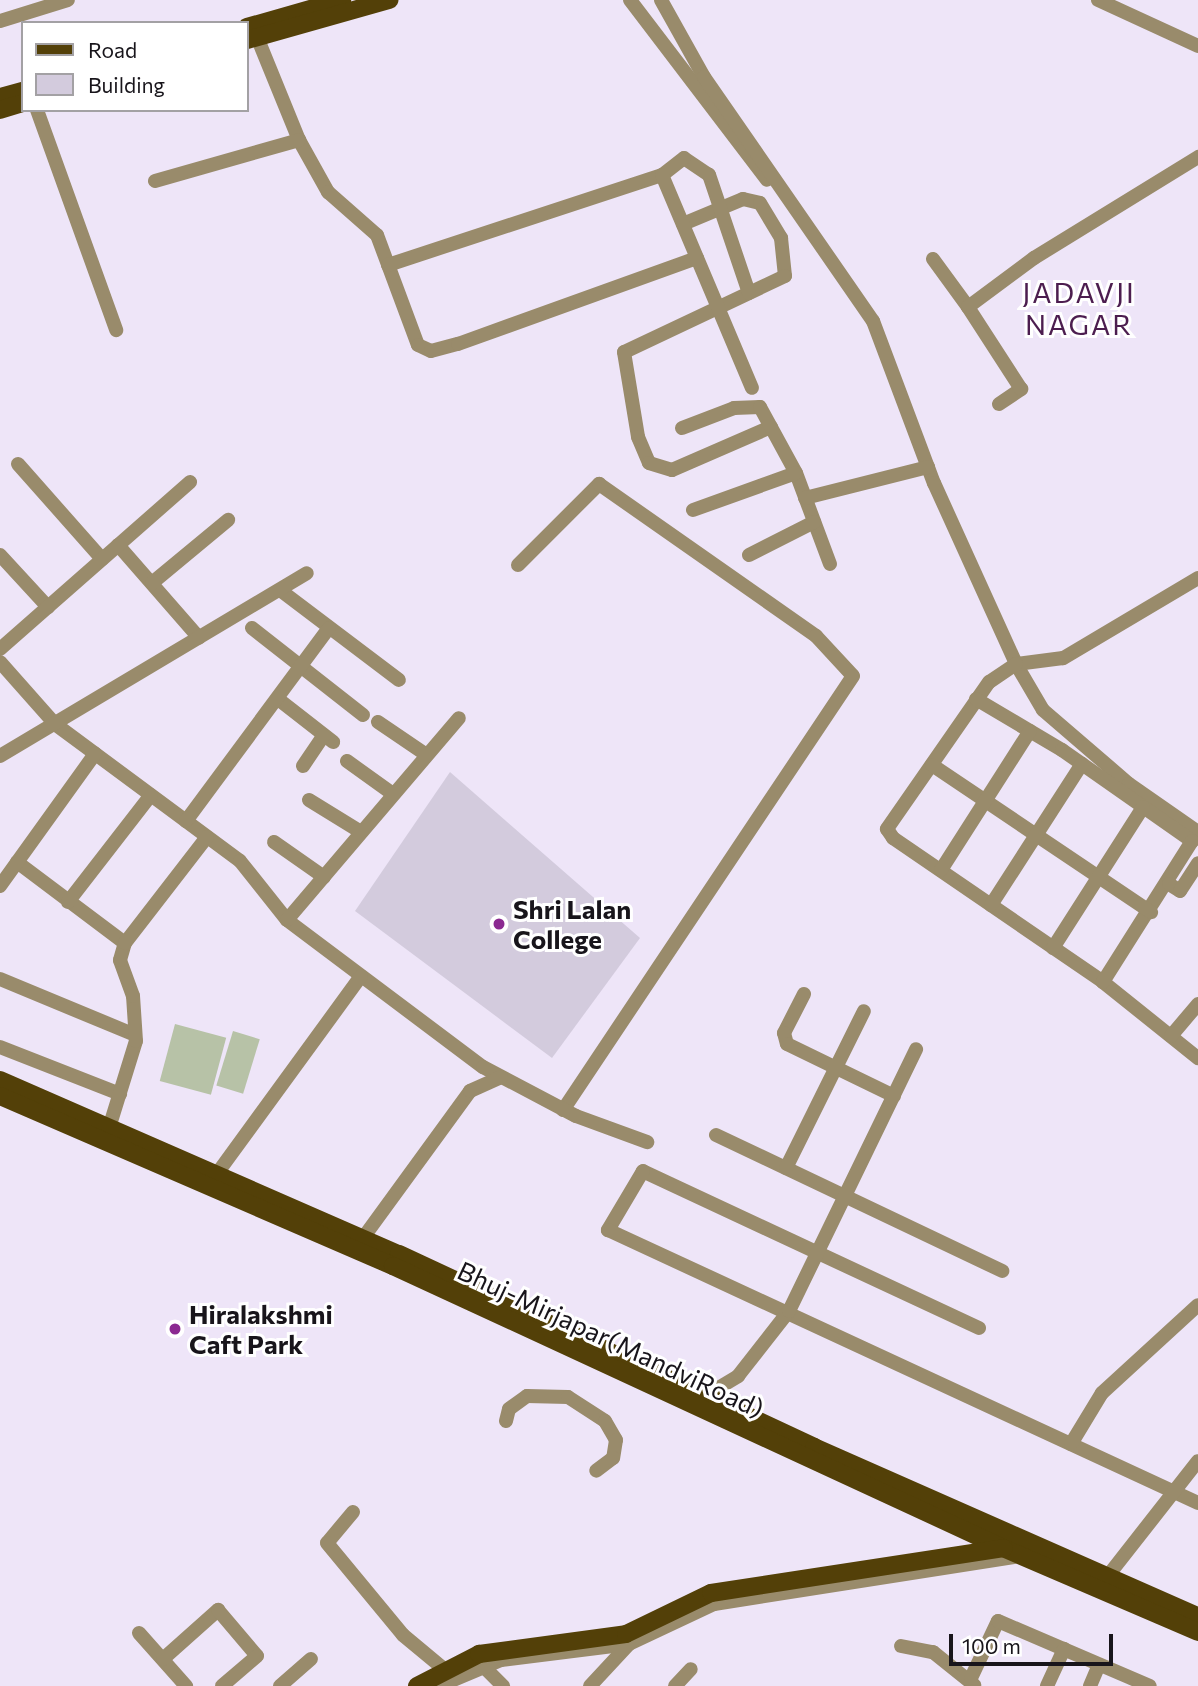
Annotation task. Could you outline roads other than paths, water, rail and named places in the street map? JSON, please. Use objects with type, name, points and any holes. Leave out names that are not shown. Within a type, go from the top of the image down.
[{"type":"main road","points":[[250,35],[342,0]]},
{"type":"main road","points":[[250,35],[390,0]]},
{"type":"main road","points":[[0,97],[21,92]]},
{"type":"main road","points":[[0,110],[21,104]]},
{"type":"main road","name":"Bhuj-Mirjapar(MandviRoad)","points":[[0,1080],[363,1238],[705,1396],[1198,1632]]},
{"type":"main road","name":"Bhuj-Mirjapar(MandviRoad)","points":[[0,1096],[393,1266],[1003,1548],[1024,1550],[1107,1577],[1198,1616]]},
{"type":"main road","points":[[417,1686],[442,1678],[499,1650],[626,1634],[711,1594],[1003,1548]]},
{"type":"street","points":[[0,21],[68,0]]},
{"type":"street","points":[[630,0],[741,150],[825,250]]},
{"type":"street","points":[[661,0],[704,77],[825,250],[886,347],[928,467],[1016,664],[1043,710],[1129,784],[1198,832]]},
{"type":"street","points":[[1098,0],[1198,46]]},
{"type":"street","points":[[250,35],[299,140],[328,192],[377,235],[418,345],[431,351],[696,258]]},
{"type":"street","points":[[38,112],[116,330]]},
{"type":"street","points":[[155,181],[299,140]]},
{"type":"street","points":[[968,307],[1034,258],[1198,157]]},
{"type":"street","points":[[388,265],[662,175],[684,158],[709,175],[749,293]]},
{"type":"street","points":[[662,175],[752,387]]},
{"type":"street","points":[[683,224],[743,199],[760,203],[781,238],[785,276],[716,306],[624,352],[638,437],[649,463],[672,470],[771,427]]},
{"type":"street","points":[[933,258],[1021,389],[999,404]]},
{"type":"street","points":[[682,428],[734,408],[760,407],[796,473],[830,564]]},
{"type":"street","points":[[18,464],[103,559]]},
{"type":"street","points":[[805,498],[928,467]]},
{"type":"street","points":[[693,510],[796,473]]},
{"type":"street","points":[[0,649],[190,482]]},
{"type":"street","points":[[518,565],[599,484],[816,636],[853,676],[563,1110]]},
{"type":"street","points":[[152,583],[228,520]]},
{"type":"street","points":[[749,555],[814,522]]},
{"type":"street","points":[[118,545],[199,638]]},
{"type":"street","points":[[0,555],[48,607]]},
{"type":"street","points":[[0,756],[307,573]]},
{"type":"street","points":[[1198,578],[1063,659],[1016,664],[989,682],[887,829],[940,870],[1104,982],[1198,1058]]},
{"type":"street","points":[[279,590],[399,680]]},
{"type":"street","points":[[252,628],[363,715]]},
{"type":"street","points":[[186,821],[330,628]]},
{"type":"street","points":[[0,662],[55,724],[240,861],[287,920],[473,1060],[563,1110],[647,1142]]},
{"type":"street","points":[[278,699],[329,739],[303,766]]},
{"type":"street","points":[[976,699],[1082,764],[1192,842],[1169,884],[1104,982]]},
{"type":"street","points":[[287,920],[425,754],[459,718]]},
{"type":"street","points":[[378,722],[425,754]]},
{"type":"street","points":[[940,870],[1030,731]]},
{"type":"street","points":[[0,886],[95,754]]},
{"type":"street","points":[[347,761],[393,794]]},
{"type":"street","points":[[991,905],[1082,764]]},
{"type":"street","points":[[932,765],[1151,912]]},
{"type":"street","points":[[68,902],[151,795]]},
{"type":"street","points":[[309,800],[361,832]]},
{"type":"street","points":[[1053,948],[1143,807]]},
{"type":"street","points":[[108,1128],[135,1035],[133,996],[120,960],[125,943],[207,837]]},
{"type":"street","points":[[274,842],[324,877]]},
{"type":"street","points":[[17,862],[125,943]]},
{"type":"street","points":[[1169,884],[1180,891],[1198,863]]},
{"type":"street","points":[[216,1175],[362,976]]},
{"type":"street","points":[[0,979],[135,1035]]},
{"type":"street","points":[[804,994],[784,1040],[894,1096]]},
{"type":"street","points":[[1171,1036],[1198,1003]]},
{"type":"street","points":[[786,1168],[864,1010]]},
{"type":"street","points":[[0,1047],[120,1094]]},
{"type":"street","points":[[705,1396],[738,1376],[789,1311],[916,1049]]},
{"type":"street","points":[[470,1091],[473,1060]]},
{"type":"street","points":[[363,1238],[470,1091],[501,1077]]},
{"type":"street","points":[[716,1135],[1002,1270]]},
{"type":"street","points":[[979,1328],[643,1171],[608,1230],[789,1311],[1198,1503]]},
{"type":"street","points":[[1070,1444],[1102,1393],[1198,1305]]},
{"type":"street","points":[[506,1421],[509,1409],[527,1396],[568,1397],[605,1421],[616,1440],[613,1458],[596,1471]]},
{"type":"street","points":[[1107,1577],[1171,1491],[1198,1461]]},
{"type":"street","points":[[354,1512],[327,1543],[442,1678],[482,1665],[629,1644],[714,1604],[1024,1550]]},
{"type":"street","points":[[163,1659],[218,1610],[257,1656],[222,1686]]},
{"type":"street","points":[[901,1646],[933,1652],[973,1682],[998,1621],[1150,1686]]},
{"type":"street","points":[[139,1633],[186,1686]]},
{"type":"street","points":[[590,1686],[629,1644]]},
{"type":"street","points":[[1046,1686],[1064,1649]]},
{"type":"street","points":[[280,1686],[311,1659]]},
{"type":"street","points":[[1090,1686],[1100,1664]]},
{"type":"street","points":[[482,1665],[503,1686]]},
{"type":"street","points":[[675,1686],[691,1669]]},
{"type":"place","name":"Shri Lalan College","points":[[499,924]]},
{"type":"place","name":"Hiralakshmi Caft Park","points":[[175,1329]]},
{"type":"district","name":"JADAVJI NAGAR","points":[[1079,308]]}]
